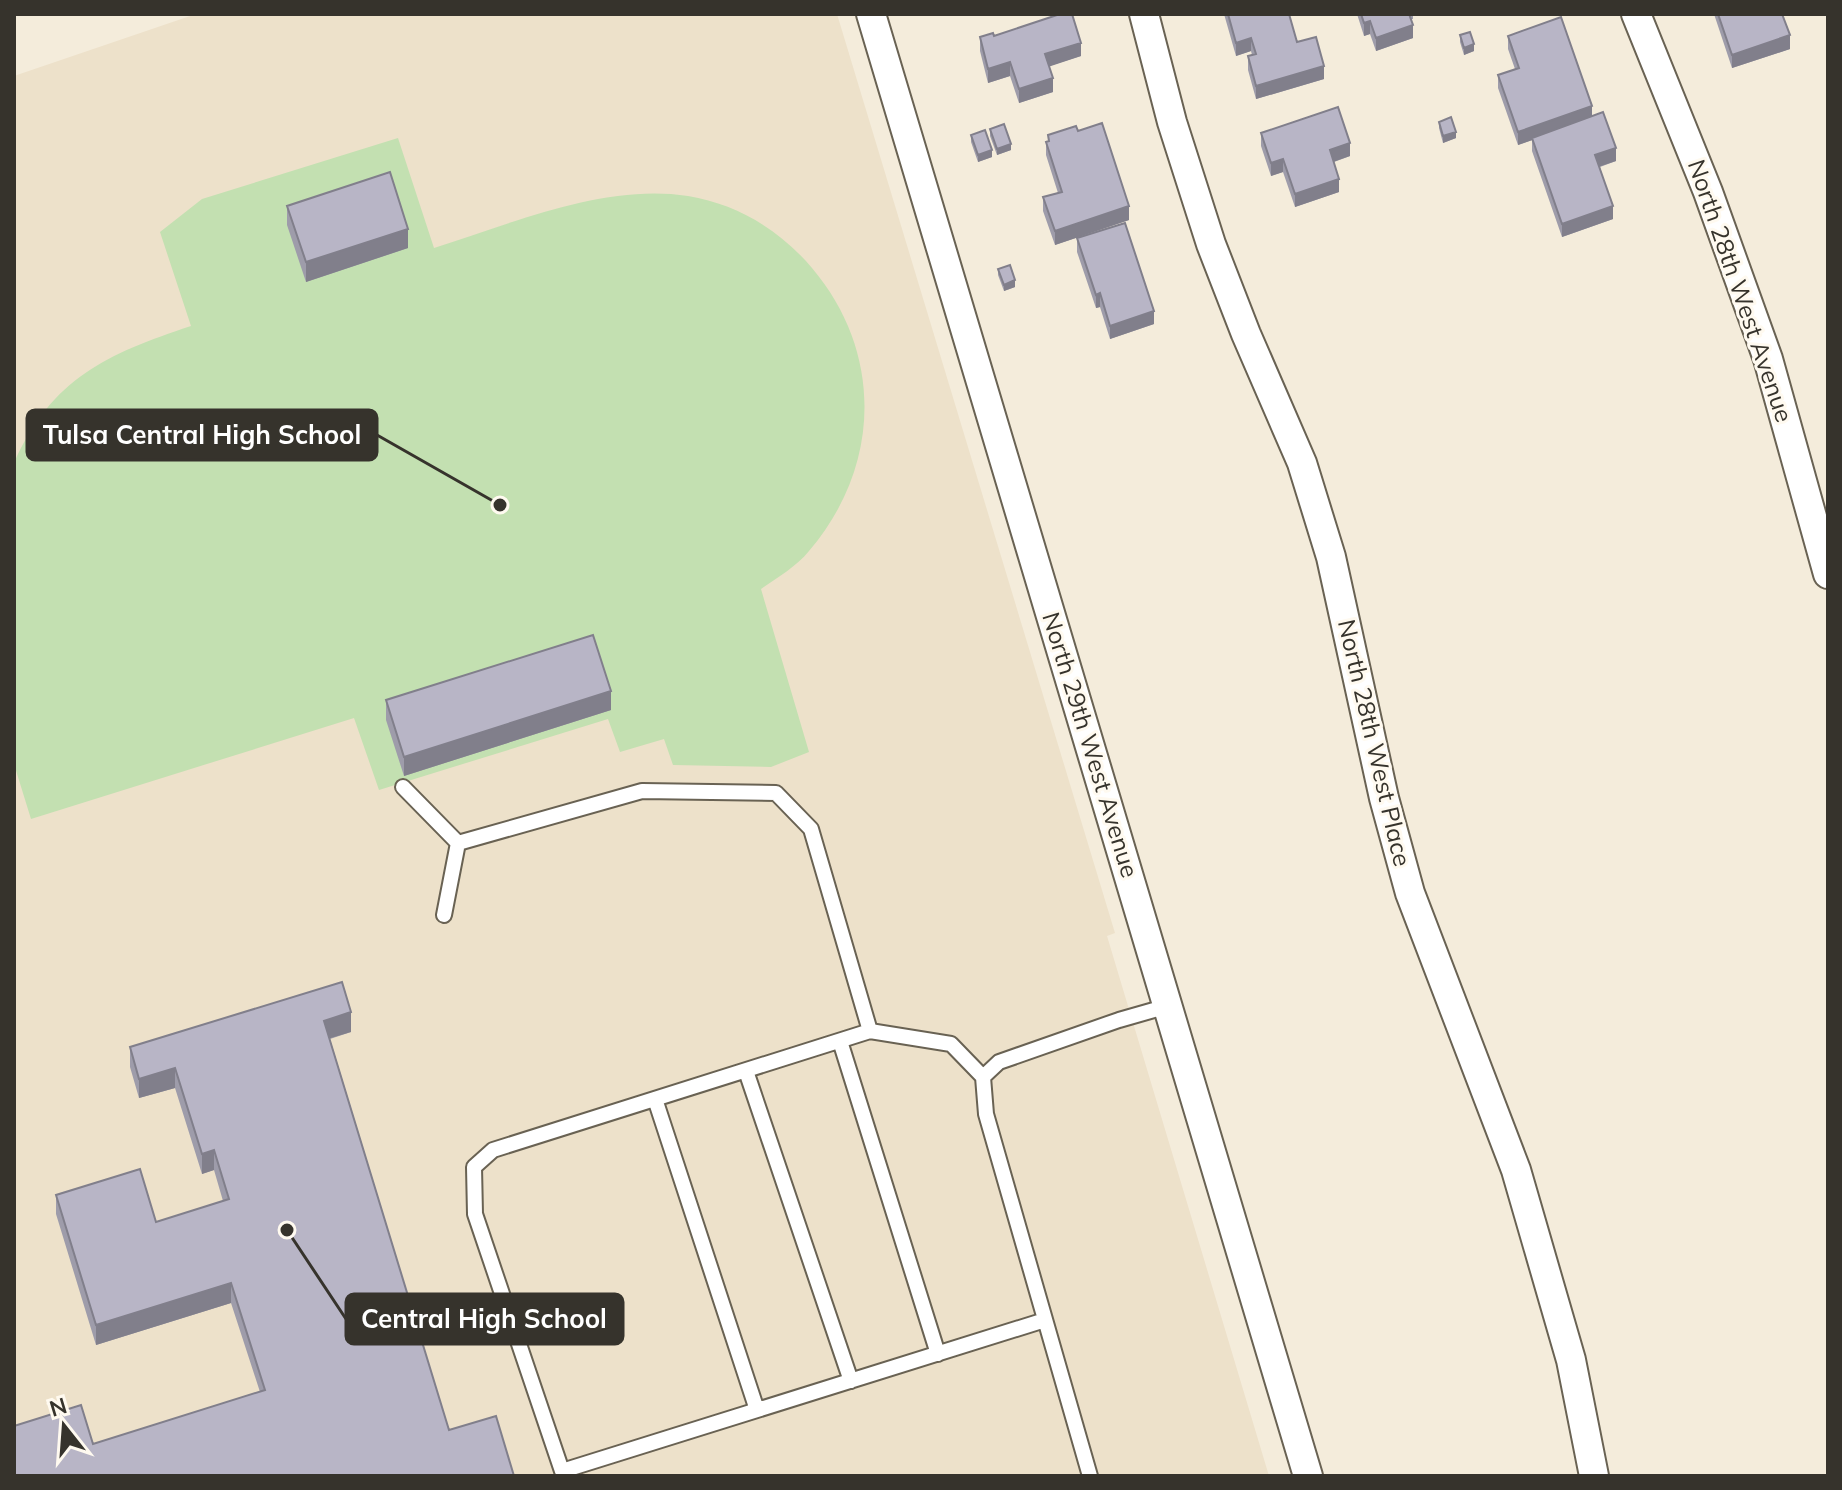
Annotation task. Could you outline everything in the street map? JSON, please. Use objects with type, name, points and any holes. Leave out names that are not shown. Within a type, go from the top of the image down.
[{"type":"street","name":"North 28th West Place","points":[[1144,14],[1172,122],[1211,244],[1302,463],[1331,557],[1384,798],[1410,893],[1516,1170],[1571,1360],[1594,1476]]},
{"type":"street","name":"North 28th West Avenue","points":[[1636,14],[1708,192],[1768,359],[1828,574]]},
{"type":"street","name":"North 29th West Avenue","points":[[881,17],[1308,1476]]},
{"type":"lane","points":[[403,787],[458,843]]},
{"type":"lane","points":[[458,843],[642,791],[776,793],[811,829],[870,1031]]},
{"type":"lane","points":[[444,915],[458,843]]},
{"type":"lane","points":[[983,1077],[999,1062],[1168,1006]]},
{"type":"lane","points":[[1045,1320],[562,1471],[475,1214],[474,1167],[493,1150],[870,1031],[951,1044],[983,1077],[986,1114],[1090,1476]]},
{"type":"lane","points":[[840,1041],[938,1354]]},
{"type":"lane","points":[[746,1071],[851,1381]]},
{"type":"lane","points":[[655,1099],[757,1410]]},
{"type":"shaded area","points":[[196,14],[837,14],[1115,933],[1107,936],[1269,1476],[14,1476],[14,76]]},
{"type":"green space","points":[[398,138],[434,248],[527,217],[592,200],[656,193],[688,196],[724,205],[772,231],[812,268],[835,301],[852,336],[862,373],[864,410],[861,447],[850,483],[833,518],[804,557],[761,589],[809,752],[771,767],[673,765],[664,739],[620,752],[608,719],[379,790],[354,718],[31,819],[14,764],[14,463],[29,434],[46,410],[85,373],[133,347],[191,326],[160,232],[202,199]]},
{"type":"building","points":[[1060,14],[1072,14],[1081,43],[1045,54],[1053,78],[1019,89],[1010,62],[988,69],[980,37],[993,33],[994,36]]},
{"type":"building","points":[[1228,14],[1289,14],[1297,42],[1316,37],[1324,66],[1256,86],[1248,56],[1256,54],[1251,38],[1236,43]]},
{"type":"building","points":[[1361,14],[1409,14],[1413,25],[1376,38],[1370,21],[1364,23]]},
{"type":"building","points":[[1718,14],[1782,14],[1790,35],[1732,55]]},
{"type":"building","points":[[1561,17],[1592,106],[1518,132],[1498,75],[1519,68],[1508,36]]},
{"type":"building","points":[[1470,32],[1474,44],[1464,48],[1460,35]]},
{"type":"building","points":[[1338,107],[1350,143],[1330,150],[1339,179],[1295,194],[1283,159],[1271,163],[1261,133]]},
{"type":"building","points":[[1603,112],[1616,148],[1595,155],[1613,206],[1562,224],[1532,138]]},
{"type":"building","points":[[1451,117],[1456,132],[1443,136],[1439,122]]},
{"type":"building","points":[[1102,123],[1129,206],[1055,231],[1043,197],[1062,192],[1046,142],[1049,141],[1048,135],[1076,126],[1078,131]]},
{"type":"building","points":[[1004,124],[1011,144],[997,149],[990,129]]},
{"type":"building","points":[[985,130],[992,150],[978,155],[971,135]]},
{"type":"building","points":[[390,172],[408,229],[306,262],[287,206]]},
{"type":"building","points":[[1125,223],[1154,311],[1110,326],[1077,238]]},
{"type":"building","points":[[1010,265],[1015,280],[1004,285],[998,269]]},
{"type":"building","points":[[593,635],[611,691],[404,757],[386,700]]},
{"type":"building","points":[[342,982],[351,1012],[324,1021],[449,1430],[496,1416],[514,1476],[14,1476],[14,1426],[81,1405],[93,1444],[265,1390],[231,1283],[96,1325],[56,1195],[140,1169],[156,1222],[229,1199],[214,1150],[202,1154],[175,1068],[139,1079],[130,1047]]},
{"type":"place","name":"Tulsa Central High School","points":[[500,505]]},
{"type":"place","name":"Central High School","points":[[287,1230]]}]
